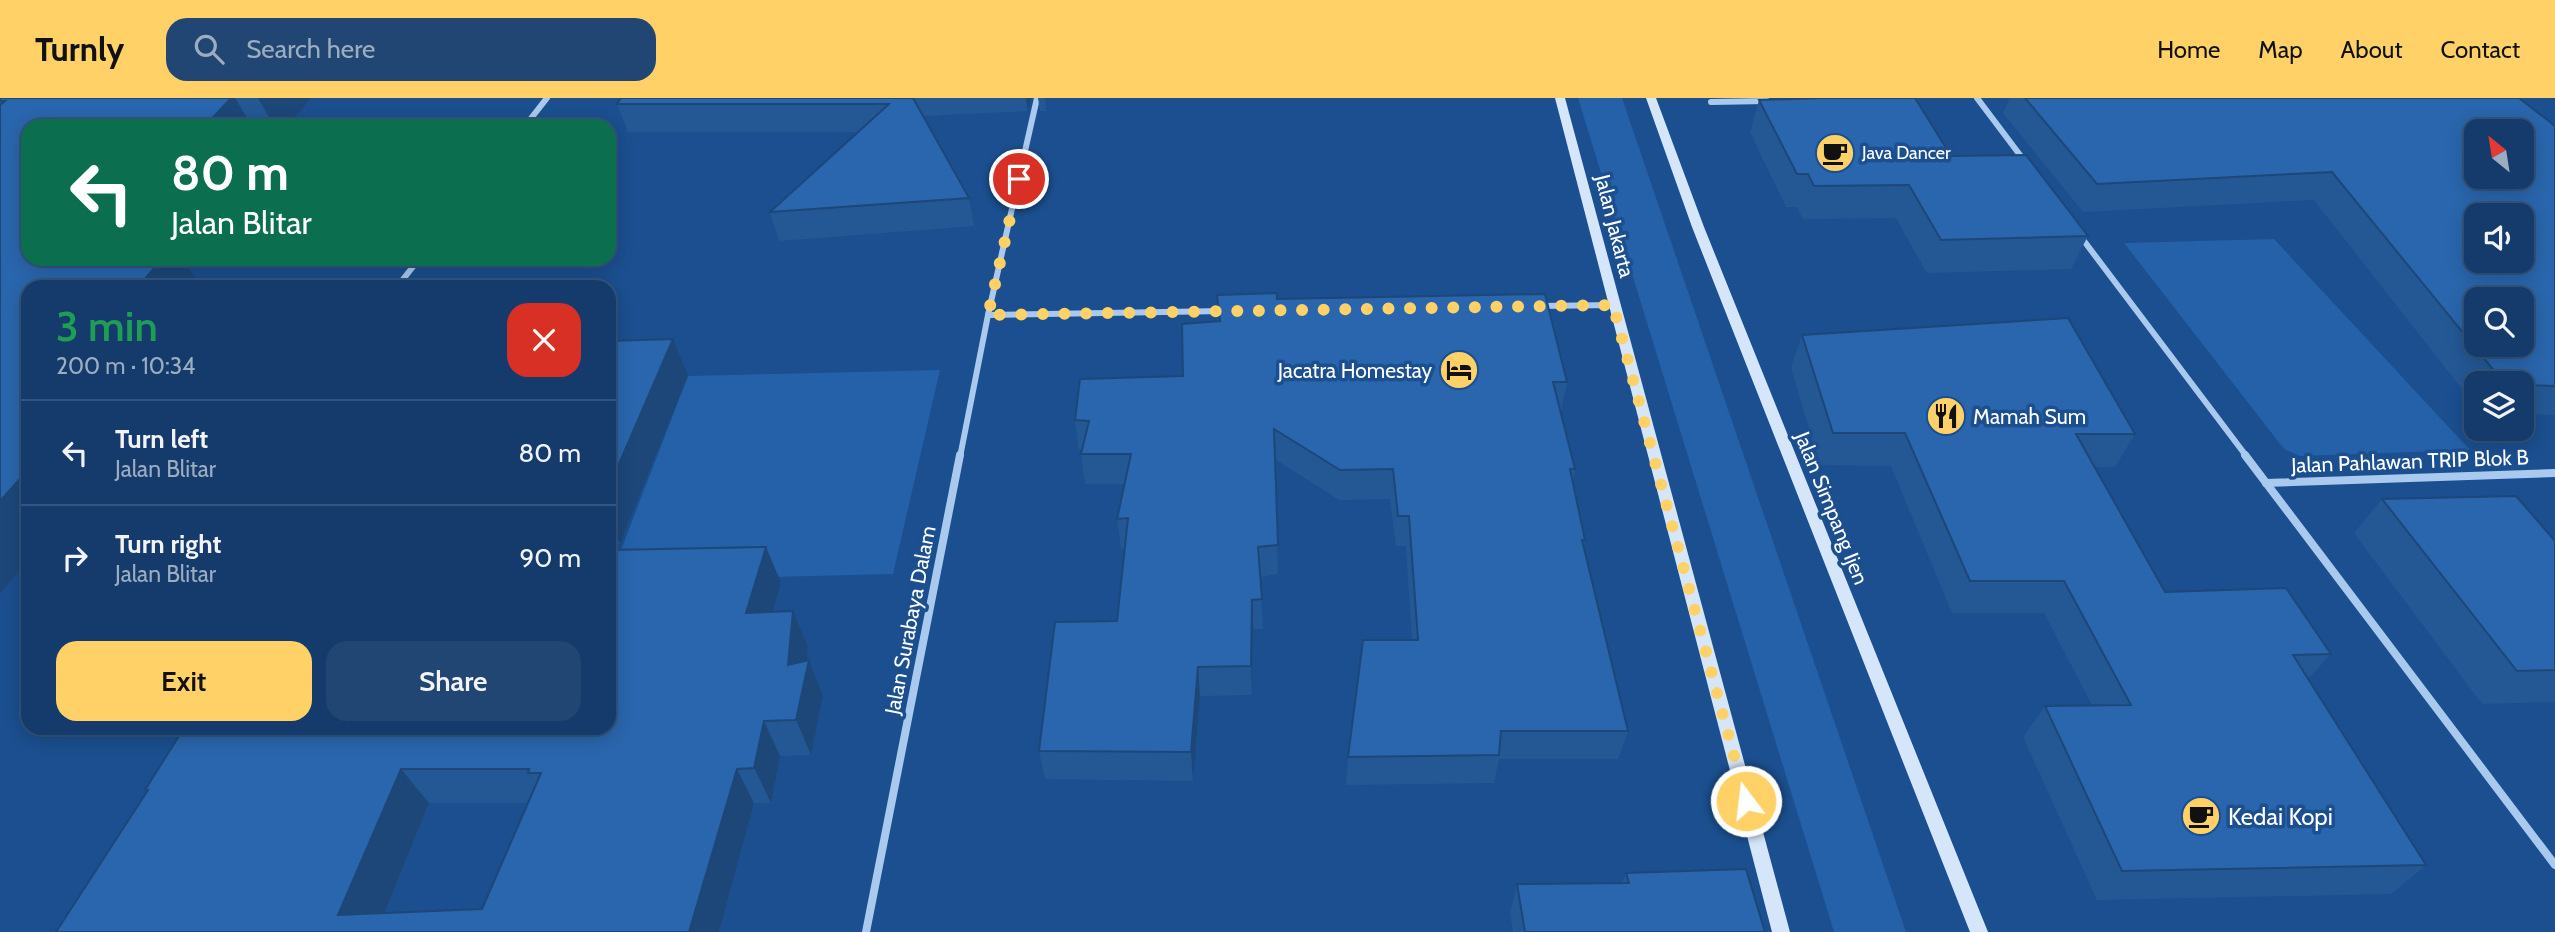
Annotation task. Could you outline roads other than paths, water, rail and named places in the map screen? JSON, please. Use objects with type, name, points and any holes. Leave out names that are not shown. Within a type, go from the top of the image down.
[{"type":"main road","name":"Jalan Jakarta","points":[[1560,98],[1781,932]]},
{"type":"main road","name":"Jalan Simpang Ijen","points":[[1651,98],[1703,239],[1979,932]]},
{"type":"street","points":[[530,119],[547,98]]},
{"type":"street","name":"Jalan Surabaya Dalam","points":[[866,932],[988,315],[1037,98]]},
{"type":"street","points":[[1977,98],[2035,175]]},
{"type":"street","points":[[1711,102],[1780,101]]},
{"type":"street","points":[[2076,230],[2555,865]]},
{"type":"street","points":[[402,280],[414,266]]},
{"type":"street","points":[[1529,306],[1613,305]]},
{"type":"street","points":[[988,315],[1238,311]]},
{"type":"street","name":"Jalan Pahlawan TRIP Blok B","points":[[2266,483],[2555,473]]},
{"type":"place","name":"Java Dancer","points":[[1835,153]]},
{"type":"place","name":"Jacatra Homestay","points":[[1459,370]]},
{"type":"place","name":"Mamah Sum","points":[[1946,416]]},
{"type":"place","name":"Kedai Kopi","points":[[2201,816]]}]
